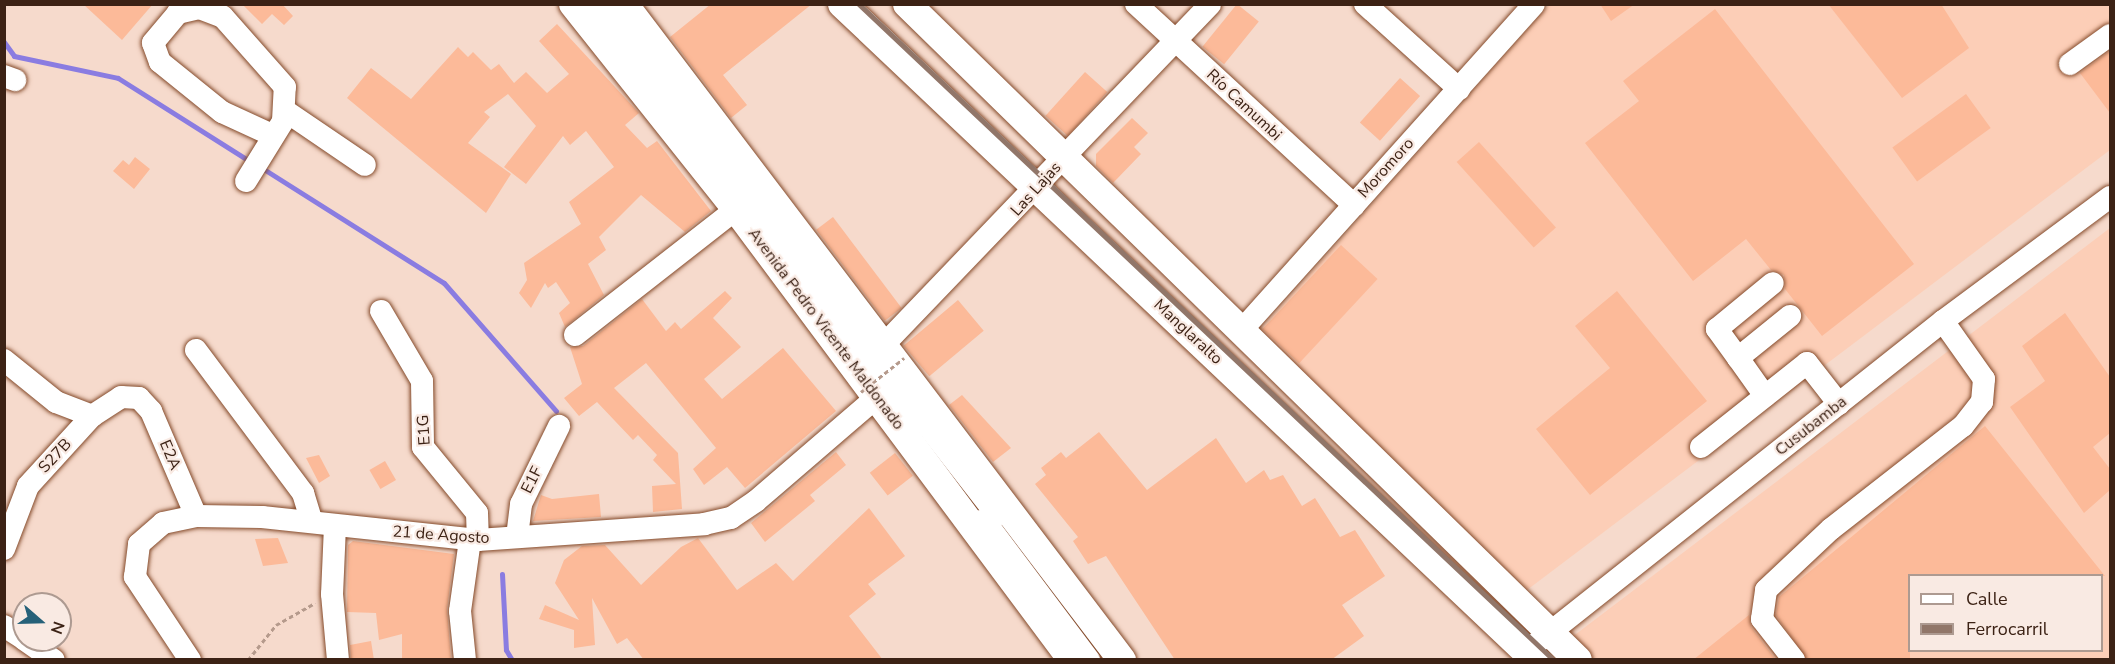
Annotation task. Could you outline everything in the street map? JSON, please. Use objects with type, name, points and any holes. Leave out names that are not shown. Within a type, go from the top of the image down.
[{"type":"main road","name":"Avenida Pedro Vicente Maldonado","points":[[573,4],[736,209],[880,373],[1122,660]]},
{"type":"main road","name":"Avenida Pedro Vicente Maldonado","points":[[624,4],[880,373],[1072,660]]},
{"type":"main road","name":"Manglaralto","points":[[842,4],[1525,657]]},
{"type":"main road","points":[[907,4],[1578,660]]},
{"type":"street","points":[[579,4],[1110,660]]},
{"type":"street","points":[[600,4],[880,373],[1089,660]]},
{"type":"street","name":"Río Camumbi","points":[[1136,4],[1353,205]]},
{"type":"street","name":"Las Lajas","points":[[880,373],[1066,157],[1210,4]]},
{"type":"street","points":[[1365,4],[1459,89]]},
{"type":"street","name":"Moromoro","points":[[1240,332],[1534,4]]},
{"type":"street","points":[[246,181],[287,111],[285,87],[229,11],[199,8],[178,13],[159,32],[153,52],[222,112],[267,143]]},
{"type":"street","points":[[2070,64],[2110,35]]},
{"type":"street","points":[[287,111],[365,165]]},
{"type":"street","name":"Cusubamba","points":[[1525,657],[1550,632],[1943,321],[2110,197]]},
{"type":"street","points":[[575,335],[736,209]]},
{"type":"street","points":[[1765,396],[1717,329],[1773,283]]},
{"type":"street","name":"E1G","points":[[381,311],[422,381],[423,447],[477,513],[460,611],[465,660]]},
{"type":"street","points":[[1738,358],[1790,316]]},
{"type":"street","points":[[1794,660],[1762,619],[1766,590],[1831,529],[1964,426],[1982,402],[1984,379],[1943,321]]},
{"type":"street","points":[[196,350],[303,494],[312,522]]},
{"type":"street","points":[[1701,447],[1809,363],[1839,404]]},
{"type":"street","points":[[8,370],[56,402],[92,416]]},
{"type":"street","name":"21 de Agosto","points":[[189,660],[144,598],[133,563],[154,528],[196,516],[312,522],[474,540],[731,518],[880,373]]},
{"type":"street","name":"S27B","points":[[4,549],[28,486],[92,416],[121,397],[139,398]]},
{"type":"street","name":"E2A","points":[[139,398],[151,411],[196,516]]},
{"type":"street","name":"E1F","points":[[517,537],[521,504],[559,426]]},
{"type":"street","points":[[335,526],[332,594],[338,660]]},
{"type":"path","points":[[248,660],[276,625],[332,594]]},
{"type":"shaded area","points":[[1549,5],[2110,5],[2110,150],[1523,593],[1254,337]]},
{"type":"shaded area","points":[[2110,228],[2110,659],[1572,660],[1559,647]]},
{"type":"building","points":[[83,4],[153,4],[122,40]]},
{"type":"building","points":[[242,4],[282,4],[293,16],[284,25],[272,14],[262,24]]},
{"type":"building","points":[[711,4],[812,4],[723,75],[747,105],[731,118],[670,37]]},
{"type":"building","points":[[1237,4],[1259,22],[1224,64],[1202,47]]},
{"type":"building","points":[[1600,4],[1635,4],[1611,21]]},
{"type":"building","points":[[1828,4],[1941,4],[1969,48],[1902,98]]},
{"type":"building","points":[[1715,9],[1914,264],[1822,336],[1785,289],[1784,275],[1771,270],[1746,239],[1693,281],[1585,143],[1639,101],[1623,81]]},
{"type":"building","points":[[557,24],[639,113],[625,125],[647,148],[657,141],[711,211],[685,232],[641,195],[599,237],[606,250],[588,264],[604,295],[565,327],[559,313],[570,303],[556,282],[548,288],[545,283],[531,308],[519,293],[527,280],[524,263],[581,224],[569,202],[614,167],[586,131],[570,145],[563,136],[526,184],[504,167],[536,126],[508,94],[484,112],[490,117],[468,143],[511,174],[486,213],[347,98],[371,68],[411,99],[458,47],[468,57],[473,52],[491,70],[499,64],[514,83],[526,72],[547,93],[569,74],[539,41]]},
{"type":"building","points":[[2110,51],[2110,113],[2080,73]]},
{"type":"building","points":[[1085,72],[1107,92],[1068,136],[1046,116]]},
{"type":"building","points":[[1400,78],[1420,96],[1380,141],[1360,123]]},
{"type":"building","points":[[1966,94],[1991,128],[1917,181],[1892,147]]},
{"type":"building","points":[[1132,118],[1148,133],[1134,147],[1141,154],[1113,183],[1096,166],[1096,154]]},
{"type":"building","points":[[1479,142],[1556,227],[1534,248],[1457,162]]},
{"type":"building","points":[[135,157],[150,169],[134,189],[113,171],[123,160],[129,165]]},
{"type":"building","points":[[833,217],[902,308],[885,321],[816,230]]},
{"type":"building","points":[[1341,245],[1378,279],[1299,363],[1263,329]]},
{"type":"building","points":[[725,291],[732,298],[713,318],[741,347],[704,379],[722,399],[783,348],[836,411],[745,488],[727,467],[704,485],[693,469],[716,448],[646,363],[614,388],[678,453],[682,509],[653,512],[652,486],[676,484],[653,460],[657,455],[638,435],[633,440],[597,402],[579,416],[564,398],[582,384],[570,347],[583,346],[642,299],[666,331],[675,322],[681,329]]},
{"type":"building","points":[[1617,291],[1707,401],[1590,495],[1536,429],[1610,368],[1575,326]]},
{"type":"building","points":[[958,300],[984,331],[929,376],[904,346]]},
{"type":"building","points":[[2065,313],[2110,377],[2110,433],[2093,447],[2110,469],[2110,490],[2084,513],[2010,407],[2045,381],[2022,346]]},
{"type":"building","points":[[962,395],[1011,448],[993,462],[949,405]]},
{"type":"building","points":[[1985,426],[2105,576],[2103,574],[1908,574],[1908,652],[1910,652],[1910,660],[1807,660],[1776,615],[1779,597]]},
{"type":"building","points":[[1099,432],[1147,490],[1216,438],[1246,483],[1264,470],[1270,480],[1283,475],[1302,506],[1315,498],[1340,537],[1355,530],[1385,576],[1342,605],[1364,636],[1331,660],[1175,660],[1106,556],[1088,564],[1073,541],[1078,537],[1035,484],[1046,475],[1041,468],[1061,452],[1066,458]]},
{"type":"building","points":[[836,452],[846,465],[810,495],[815,501],[765,542],[751,523]]},
{"type":"building","points":[[895,453],[913,476],[888,496],[870,473]]},
{"type":"building","points":[[319,455],[330,476],[319,483],[306,458]]},
{"type":"building","points":[[385,461],[396,480],[380,489],[369,470]]},
{"type":"building","points":[[599,494],[601,517],[533,521],[541,495],[552,499]]},
{"type":"building","points":[[869,508],[905,556],[868,584],[876,594],[849,616],[883,660],[644,660],[627,638],[617,644],[592,598],[595,645],[574,648],[574,630],[539,619],[545,605],[579,620],[555,583],[564,560],[582,546],[605,545],[641,585],[681,547],[698,538],[737,590],[776,563],[793,581]]},
{"type":"building","points":[[278,538],[288,563],[263,566],[255,539]]},
{"type":"building","points":[[353,541],[454,554],[447,609],[451,660],[402,660],[402,634],[379,640],[376,613],[347,612],[348,545]]},
{"type":"building","points":[[1749,615],[1751,627],[1776,660],[1693,660]]},
{"type":"building","points":[[371,641],[374,660],[351,660],[350,645]]},
{"type":"waterway","points":[[4,42],[14,56],[118,78],[251,162]]},
{"type":"waterway","points":[[262,168],[444,283],[556,411]]},
{"type":"waterway","points":[[502,574],[506,650],[512,660]]},
{"type":"railway","points":[[859,4],[1554,660]]}]
